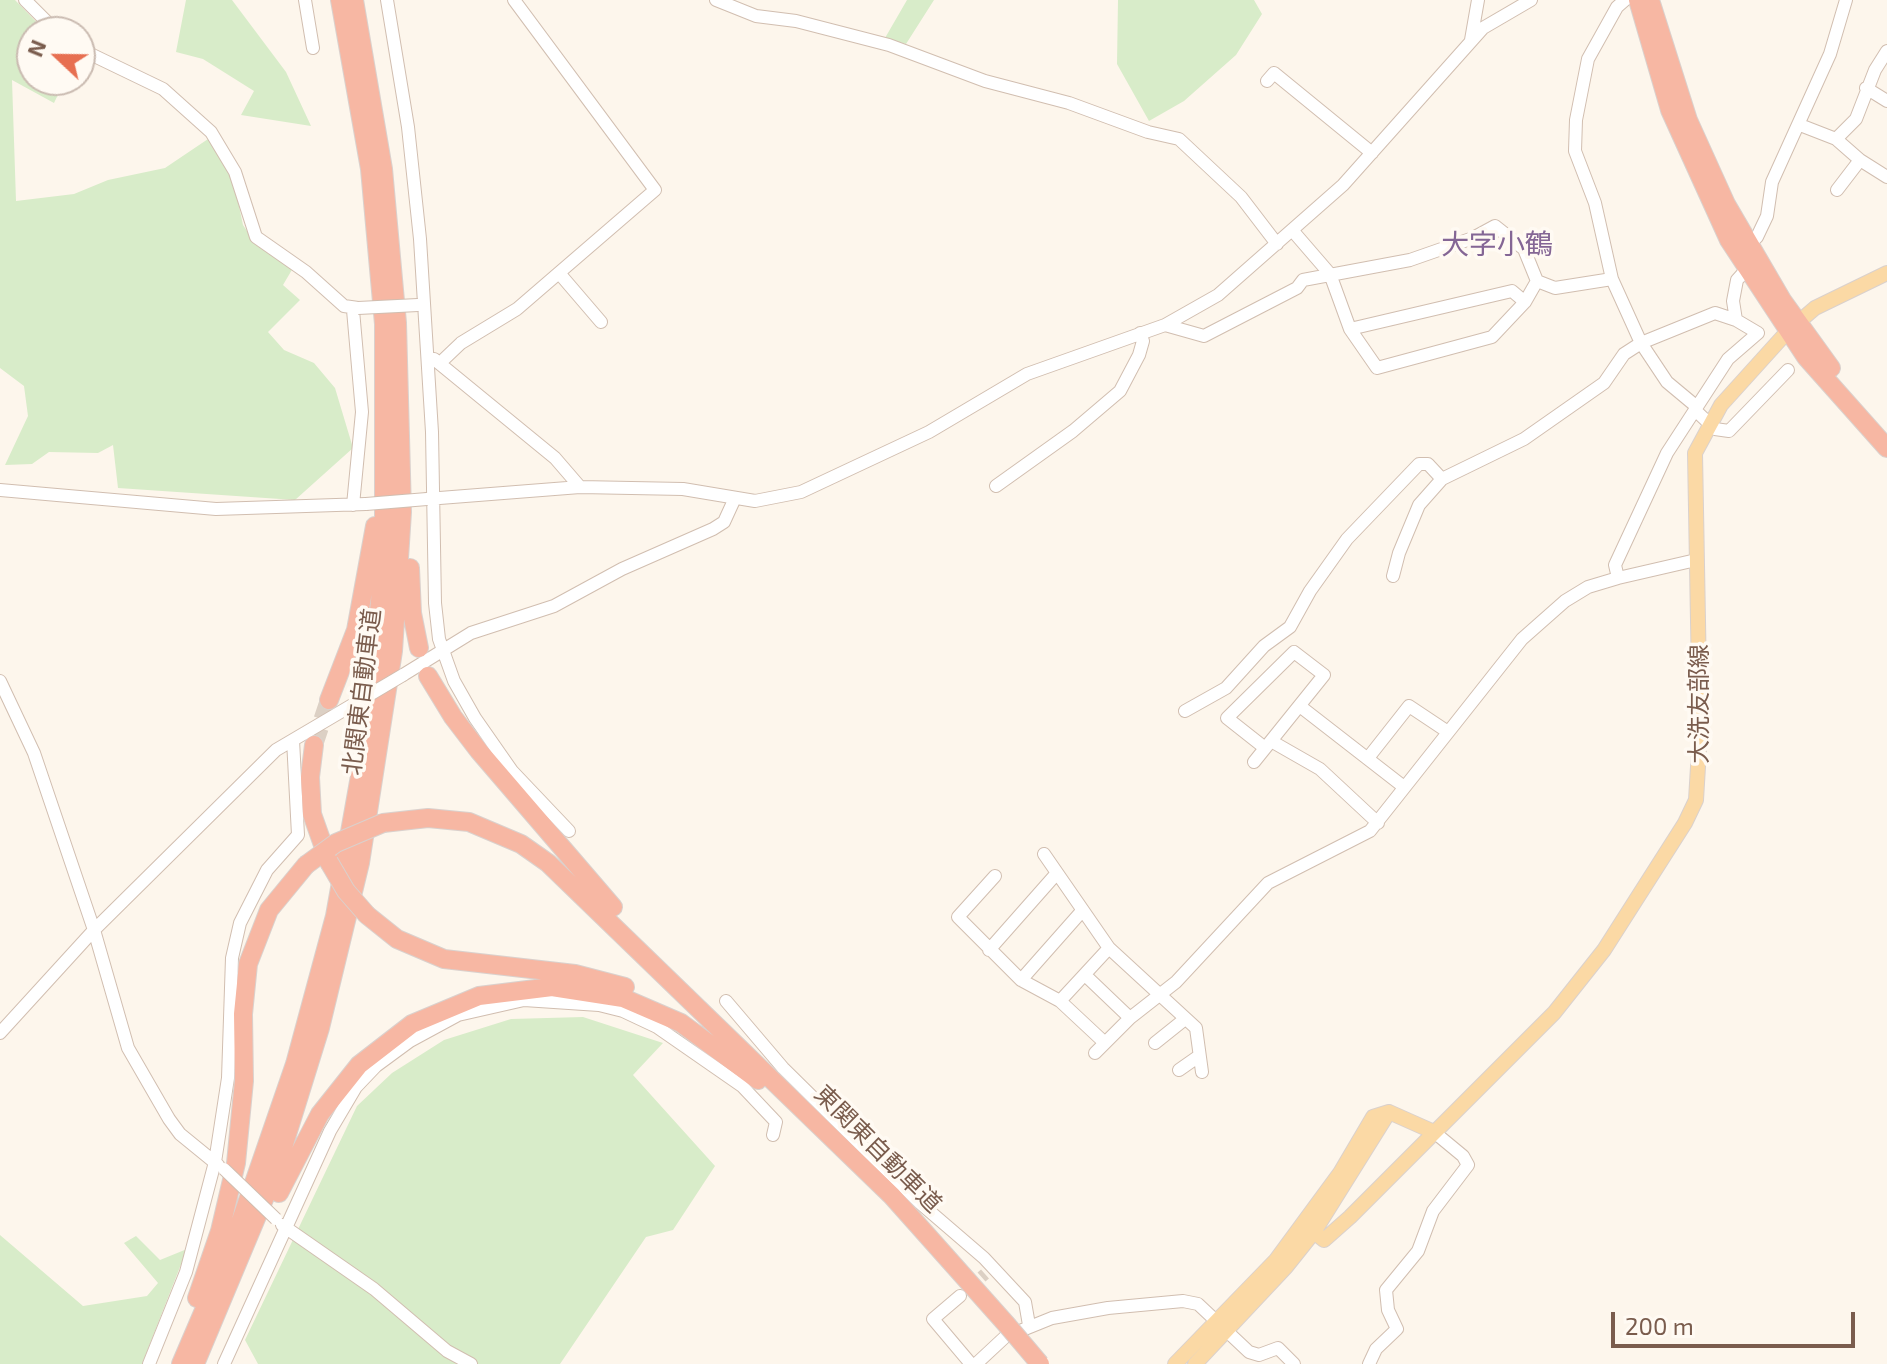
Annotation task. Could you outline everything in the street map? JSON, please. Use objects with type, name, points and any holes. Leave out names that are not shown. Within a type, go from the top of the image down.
[{"type":"highway","name":"北関東自動車道","points":[[181,1364],[235,1238],[283,1102],[320,979],[346,860],[368,731],[383,573],[387,468],[384,324],[370,169],[340,0]]},
{"type":"highway","name":"北関東自動車道","points":[[196,1364],[247,1244],[286,1140],[333,982],[360,863],[383,732],[400,575],[400,362],[383,169],[354,0]]},
{"type":"highway","points":[[1638,0],[1650,49],[1682,141],[1746,270],[1792,327],[1887,433]]},
{"type":"highway","points":[[1650,0],[1688,120],[1726,204],[1792,327],[1834,391],[1887,448]]},
{"type":"highway","points":[[329,700],[356,630],[372,550],[379,469],[384,324]]},
{"type":"highway","points":[[400,362],[408,469],[412,613],[419,648]]},
{"type":"highway","points":[[428,676],[453,717],[525,806],[761,1075]]},
{"type":"highway","points":[[314,745],[310,777],[312,814],[329,862],[346,891],[367,915],[397,939],[444,959],[575,974],[633,990],[697,1025],[761,1075]]},
{"type":"highway","points":[[171,1364],[206,1275],[231,1191],[243,1100],[243,1014],[248,964],[269,910],[306,865],[336,843],[383,823],[410,818],[449,818],[485,827],[521,844],[577,888],[761,1075]]},
{"type":"highway","points":[[196,1364],[301,1147],[329,1101],[369,1055],[425,1018],[465,1000],[496,992],[552,987],[595,991],[638,1003],[681,1023],[761,1075]]},
{"type":"highway","name":"東関東自動車道","points":[[761,1075],[953,1265],[1040,1364]]},
{"type":"main road","name":"大洗友部線","points":[[1314,1232],[1324,1240],[1581,982],[1691,814],[1697,792],[1700,733],[1693,465],[1709,423],[1734,389],[1792,327],[1831,299],[1887,273]]},
{"type":"main road","points":[[1195,1364],[1313,1213],[1373,1117],[1389,1112],[1434,1132]]},
{"type":"main road","points":[[1175,1364],[1222,1327],[1314,1232],[1389,1112]]},
{"type":"street","points":[[25,0],[41,16]]},
{"type":"street","points":[[305,0],[313,48]]},
{"type":"street","points":[[387,0],[408,127],[420,304],[428,356],[435,603],[443,651],[458,689],[495,747],[526,787],[569,831]]},
{"type":"street","points":[[440,363],[461,343],[517,309],[655,190],[514,0]]},
{"type":"street","points":[[716,0],[756,16],[811,25],[912,52],[985,81],[1173,136],[1241,197],[1277,244]]},
{"type":"street","points":[[1471,41],[1478,0]]},
{"type":"street","points":[[0,490],[216,509],[360,504],[580,487],[683,489],[766,500],[801,492],[916,439],[1027,374],[1165,325],[1218,295],[1277,244],[1372,153],[1493,20],[1531,0]]},
{"type":"street","points":[[1625,0],[1617,7],[1588,59],[1574,143],[1595,203],[1612,279],[1641,343],[1667,382],[1721,432],[1733,429],[1788,370]]},
{"type":"street","points":[[1749,244],[1757,237],[1767,216],[1772,182],[1830,54],[1846,0]]},
{"type":"street","points":[[1836,139],[1856,119],[1866,88],[1887,51]]},
{"type":"street","points":[[96,57],[163,89],[211,132],[235,172],[256,237],[356,309],[420,304]]},
{"type":"street","points":[[1267,81],[1274,73],[1372,153]]},
{"type":"street","points":[[1866,88],[1887,101]]},
{"type":"street","points":[[1800,125],[1836,139],[1860,160],[1887,177]]},
{"type":"street","points":[[1837,190],[1860,160]]},
{"type":"street","points":[[1165,325],[1204,336],[1297,288],[1303,280],[1410,260],[1473,238],[1495,226],[1524,249],[1537,281],[1555,288],[1612,279]]},
{"type":"street","points":[[1292,230],[1330,274],[1350,329],[1377,368],[1492,337],[1525,302],[1537,281]]},
{"type":"street","points":[[1736,320],[1733,301],[1737,280],[1746,270]]},
{"type":"street","points":[[559,273],[601,322]]},
{"type":"street","points":[[1350,329],[1512,291],[1525,302]]},
{"type":"street","points":[[1393,576],[1419,505],[1442,479],[1524,439],[1604,383],[1624,354],[1641,343],[1715,313],[1733,301]]},
{"type":"street","points":[[356,309],[362,412],[360,504]]},
{"type":"street","points":[[1618,578],[1615,565],[1658,472],[1728,359],[1758,333],[1736,320],[1715,313]]},
{"type":"street","points":[[996,486],[1073,431],[1120,391],[1139,355],[1143,341],[1140,333]]},
{"type":"street","points":[[428,356],[555,458],[580,487]]},
{"type":"street","points":[[1185,711],[1226,688],[1264,646],[1290,627],[1310,591],[1347,539],[1419,464],[1428,464],[1442,479]]},
{"type":"street","points":[[0,1033],[94,930],[276,750],[483,627],[554,606],[622,569],[713,529],[724,522],[735,498]]},
{"type":"street","points":[[1095,1053],[1130,1018],[1176,982],[1268,883],[1357,841],[1378,823],[1522,639],[1544,619],[1575,594],[1618,578],[1696,560]]},
{"type":"street","points":[[1254,762],[1268,745],[1301,707],[1324,675],[1294,652],[1227,718],[1268,745],[1320,769],[1378,823]]},
{"type":"street","points":[[0,681],[34,753],[94,930],[128,1048],[169,1119],[180,1134],[220,1166],[281,1224],[374,1289],[447,1351],[471,1364]]},
{"type":"street","points":[[1368,758],[1409,706],[1448,732]]},
{"type":"street","points":[[1301,707],[1404,787]]},
{"type":"street","points":[[149,1364],[186,1272],[220,1166],[228,1078],[230,983],[236,940],[255,889],[298,835],[293,740]]},
{"type":"street","points":[[1044,854],[1109,948],[1196,1028],[1202,1072]]},
{"type":"street","points":[[989,950],[1057,873]]},
{"type":"street","points":[[995,876],[958,917],[1021,980],[1060,1001],[1105,1043]]},
{"type":"street","points":[[1021,980],[1082,911]]},
{"type":"street","points":[[1060,1001],[1109,948]]},
{"type":"street","points":[[1085,975],[1130,1018]]},
{"type":"street","points":[[224,1364],[281,1224],[330,1131],[363,1078],[426,1031],[458,1015],[509,1001],[611,1006],[643,1019],[742,1086],[776,1122],[773,1135]]},
{"type":"street","points":[[726,1001],[783,1068],[989,1271],[1025,1302],[1029,1325]]},
{"type":"street","points":[[1155,1043],[1185,1019]]},
{"type":"street","points":[[1179,1070],[1199,1056]]},
{"type":"street","points":[[1369,1364],[1376,1349],[1397,1329],[1388,1310],[1386,1290],[1418,1251],[1433,1211],[1468,1165],[1463,1156],[1434,1132]]},
{"type":"street","points":[[960,1296],[933,1319],[974,1364],[998,1342],[1029,1325],[1066,1314],[1183,1301],[1198,1304],[1249,1352],[1259,1355],[1278,1348],[1294,1364]]},
{"type":"green space","points":[[0,0],[15,0],[30,16],[16,16],[16,82],[12,80],[16,201],[74,194],[108,180],[165,168],[211,137],[232,173],[243,225],[255,243],[293,268],[283,285],[300,300],[268,332],[284,350],[314,363],[335,388],[353,448],[295,500],[118,488],[113,445],[98,453],[49,452],[32,464],[5,465],[28,416],[24,386],[0,368]]},
{"type":"green space","points":[[186,0],[232,0],[286,72],[311,126],[241,115],[254,91],[203,59],[176,52]]},
{"type":"green space","points":[[907,0],[934,0],[906,44],[885,38]]},
{"type":"green space","points":[[1118,0],[1254,0],[1262,14],[1236,55],[1184,101],[1149,121],[1117,64]]},
{"type":"green space","points":[[41,96],[57,96],[54,103]]},
{"type":"green space","points":[[583,1017],[663,1043],[633,1075],[715,1166],[673,1230],[646,1237],[560,1364],[258,1364],[245,1340],[357,1106],[392,1073],[444,1040],[511,1019]]},
{"type":"green space","points":[[0,1235],[83,1306],[147,1296],[158,1283],[124,1243],[136,1236],[160,1260],[187,1249],[142,1364],[0,1364]]},
{"type":"tunnel","points":[[314,745],[329,700]]},
{"type":"tunnel","points":[[968,1289],[985,1274]]},
{"type":"district","name":"大字小鶴","points":[[1497,245]]}]
